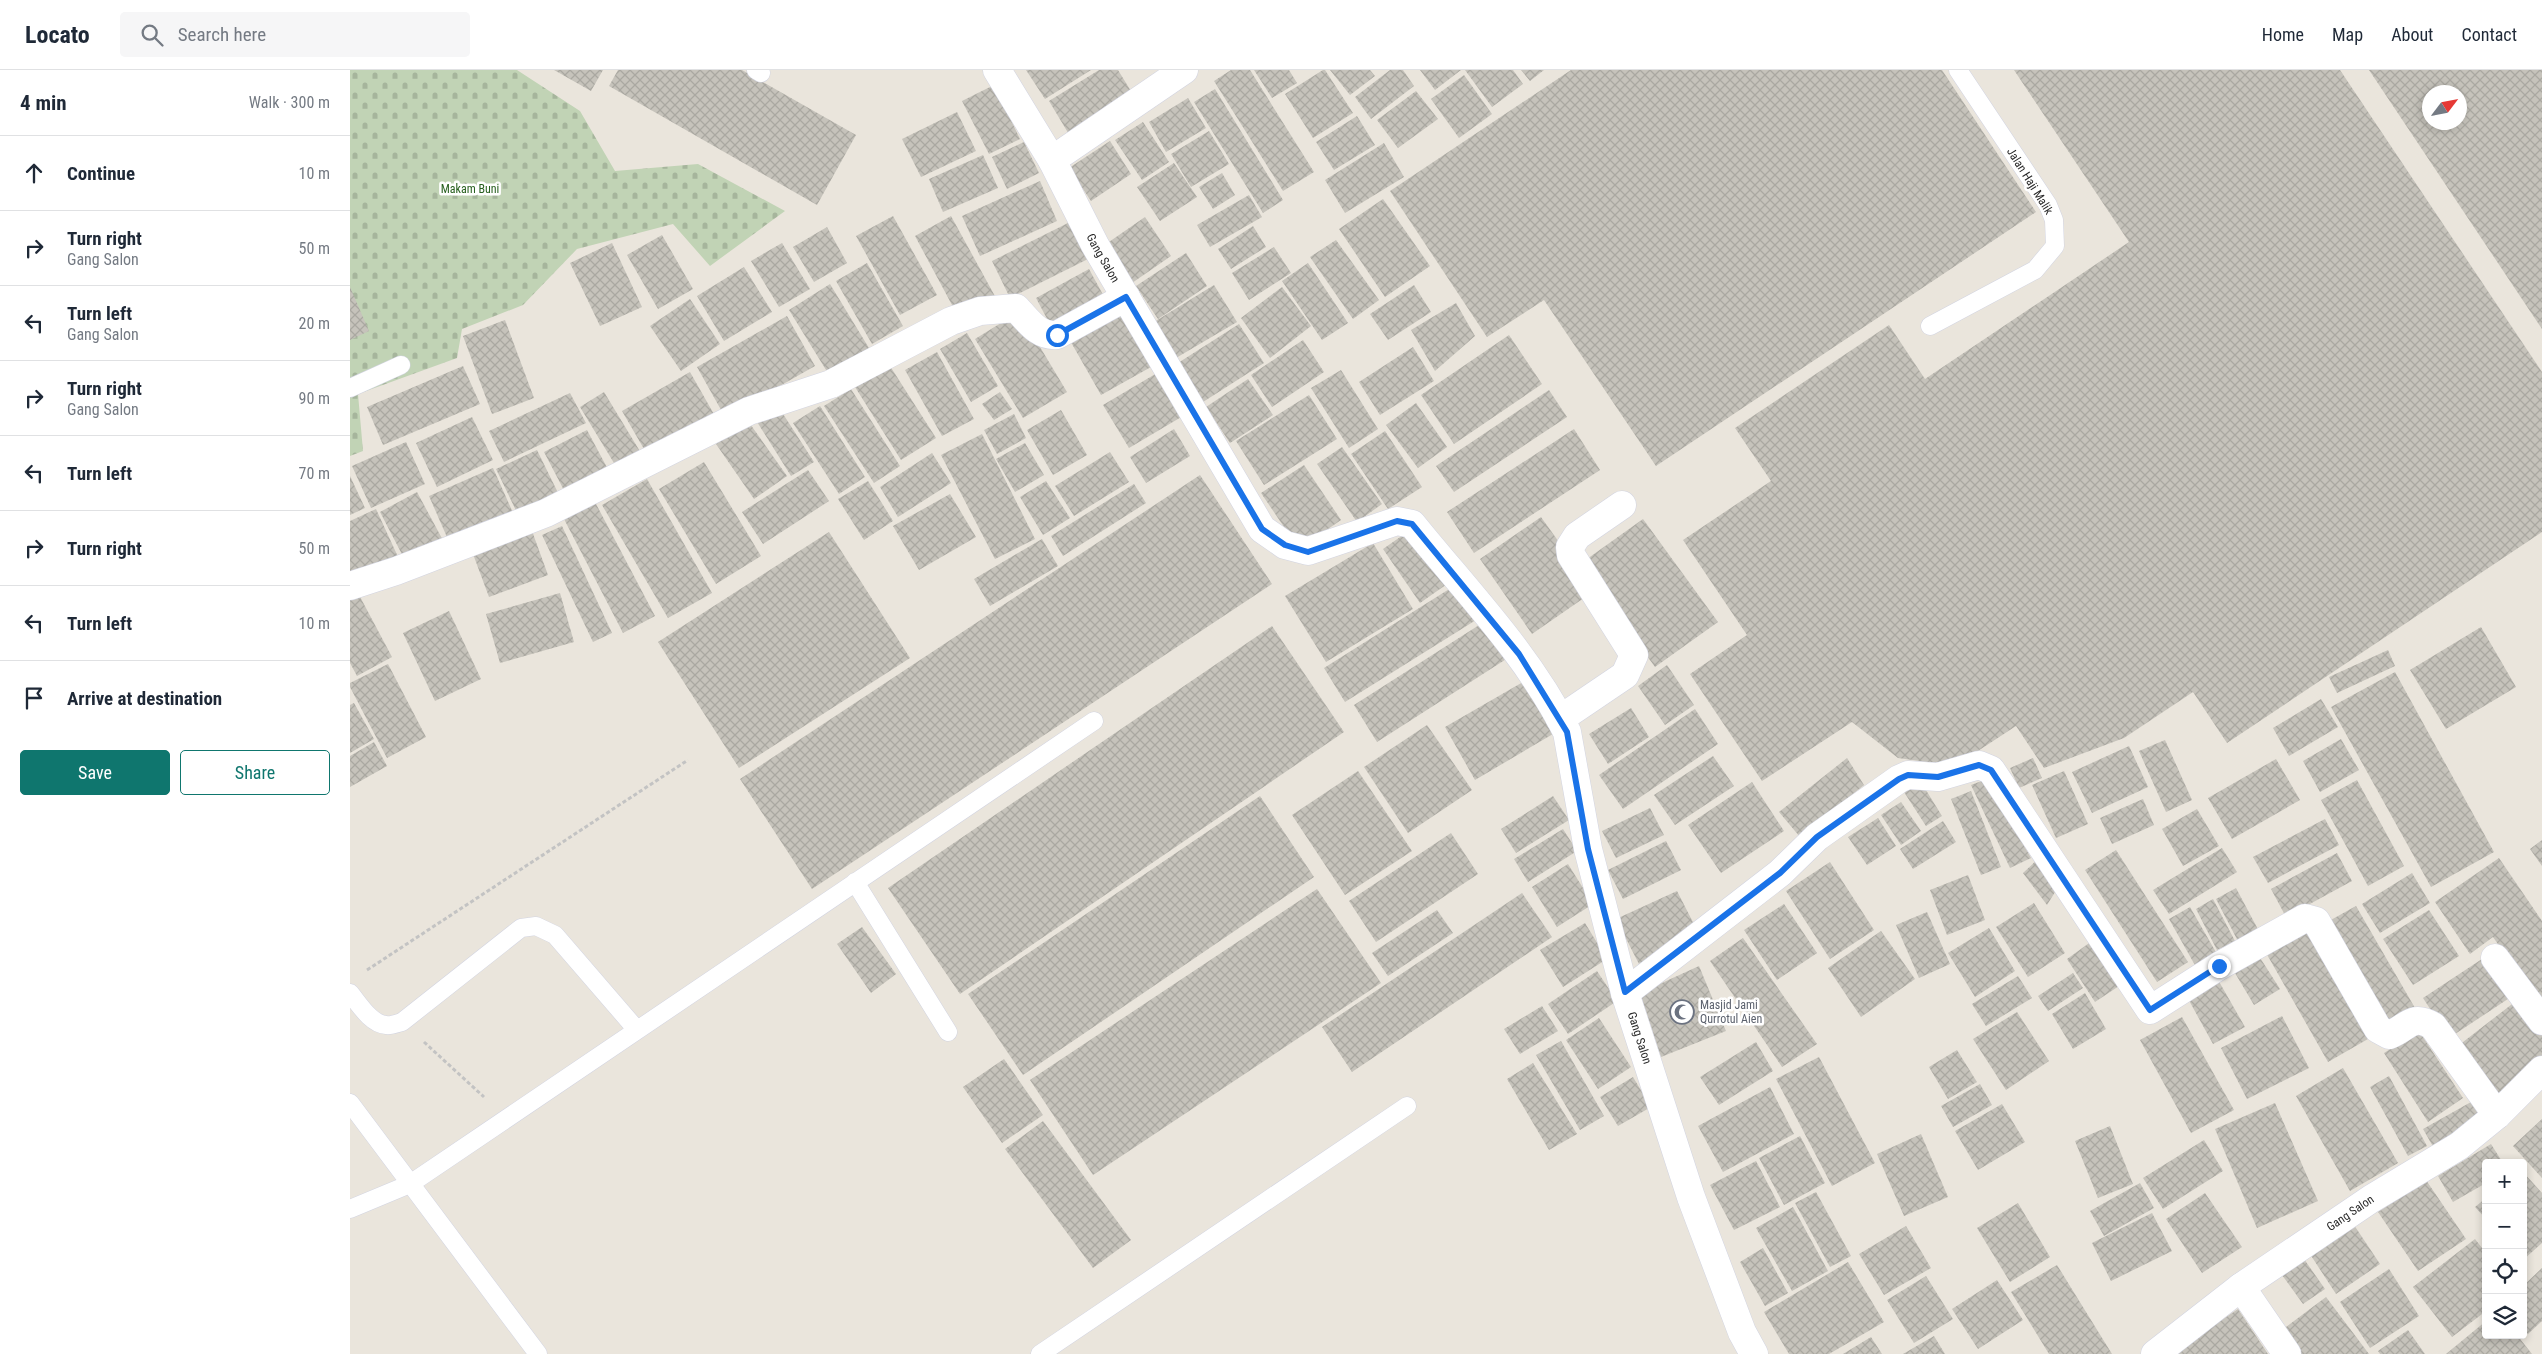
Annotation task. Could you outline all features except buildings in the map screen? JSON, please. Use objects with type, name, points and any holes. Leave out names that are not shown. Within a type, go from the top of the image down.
[{"type":"street","name":"Gang Salon","points":[[997,70],[1052,160],[1095,245],[1262,529],[1285,545],[1308,552],[1397,521],[1412,524],[1519,654],[1560,719],[1567,732],[1588,849],[1625,992],[1691,1197],[1742,1332],[1754,1354]]},
{"type":"street","points":[[1052,160],[1184,70]]},
{"type":"street","points":[[350,586],[396,571],[546,513],[749,411],[831,384],[951,321],[980,312],[1016,308],[1038,331],[1047,336],[1057,335],[1126,297]]},
{"type":"street","points":[[1560,719],[1625,675],[1634,656],[1571,555],[1570,547],[1577,536],[1622,505]]},
{"type":"street","points":[[1625,992],[1780,873],[1817,837],[1899,779],[1908,775],[1938,777],[1979,765],[1991,770],[2150,1010],[2219,966],[2305,918],[2316,921],[2378,1029],[2389,1034],[2413,1020],[2424,1020],[2433,1026],[2497,1115]]},
{"type":"street","points":[[2495,958],[2542,1021]]},
{"type":"street","name":"Gang Salon","points":[[2156,1354],[2241,1288],[2371,1199],[2459,1146],[2497,1115],[2542,1070]]},
{"type":"street","points":[[2241,1288],[2287,1354]]},
{"type":"lane","name":"Jalan Haji Malik","points":[[1930,326],[2035,270],[2055,246],[2054,220],[2048,205],[1958,70]]},
{"type":"lane","points":[[350,388],[401,365]]},
{"type":"lane","points":[[350,1209],[410,1184],[1094,722]]},
{"type":"lane","points":[[855,882],[948,1032]]},
{"type":"lane","points":[[350,993],[365,1012],[376,1021],[386,1025],[402,1022],[521,928],[536,926],[555,935],[637,1030]]},
{"type":"lane","points":[[350,1102],[538,1354]]},
{"type":"lane","points":[[1040,1354],[1408,1106]]},
{"type":"path","points":[[358,976],[688,760]]},
{"type":"path","points":[[402,1022],[507,1118]]},
{"type":"green space","name":"Makam Buni","points":[[350,70],[517,70],[580,111],[615,171],[698,164],[785,211],[710,266],[673,224],[577,249],[523,305],[462,329],[457,358],[358,394],[363,451],[350,456]]},
{"type":"place","name":"Masjid Jami Qurrotul Aien","points":[[1682,1012]]},
{"type":"route","points":[[1057,335],[1126,297],[1262,529],[1285,545],[1308,552],[1397,521],[1412,524],[1519,654],[1567,732],[1588,849],[1625,992],[1780,873],[1817,837],[1899,779],[1908,775],[1938,777],[1979,765],[1991,770],[2150,1010],[2219,966]]}]
